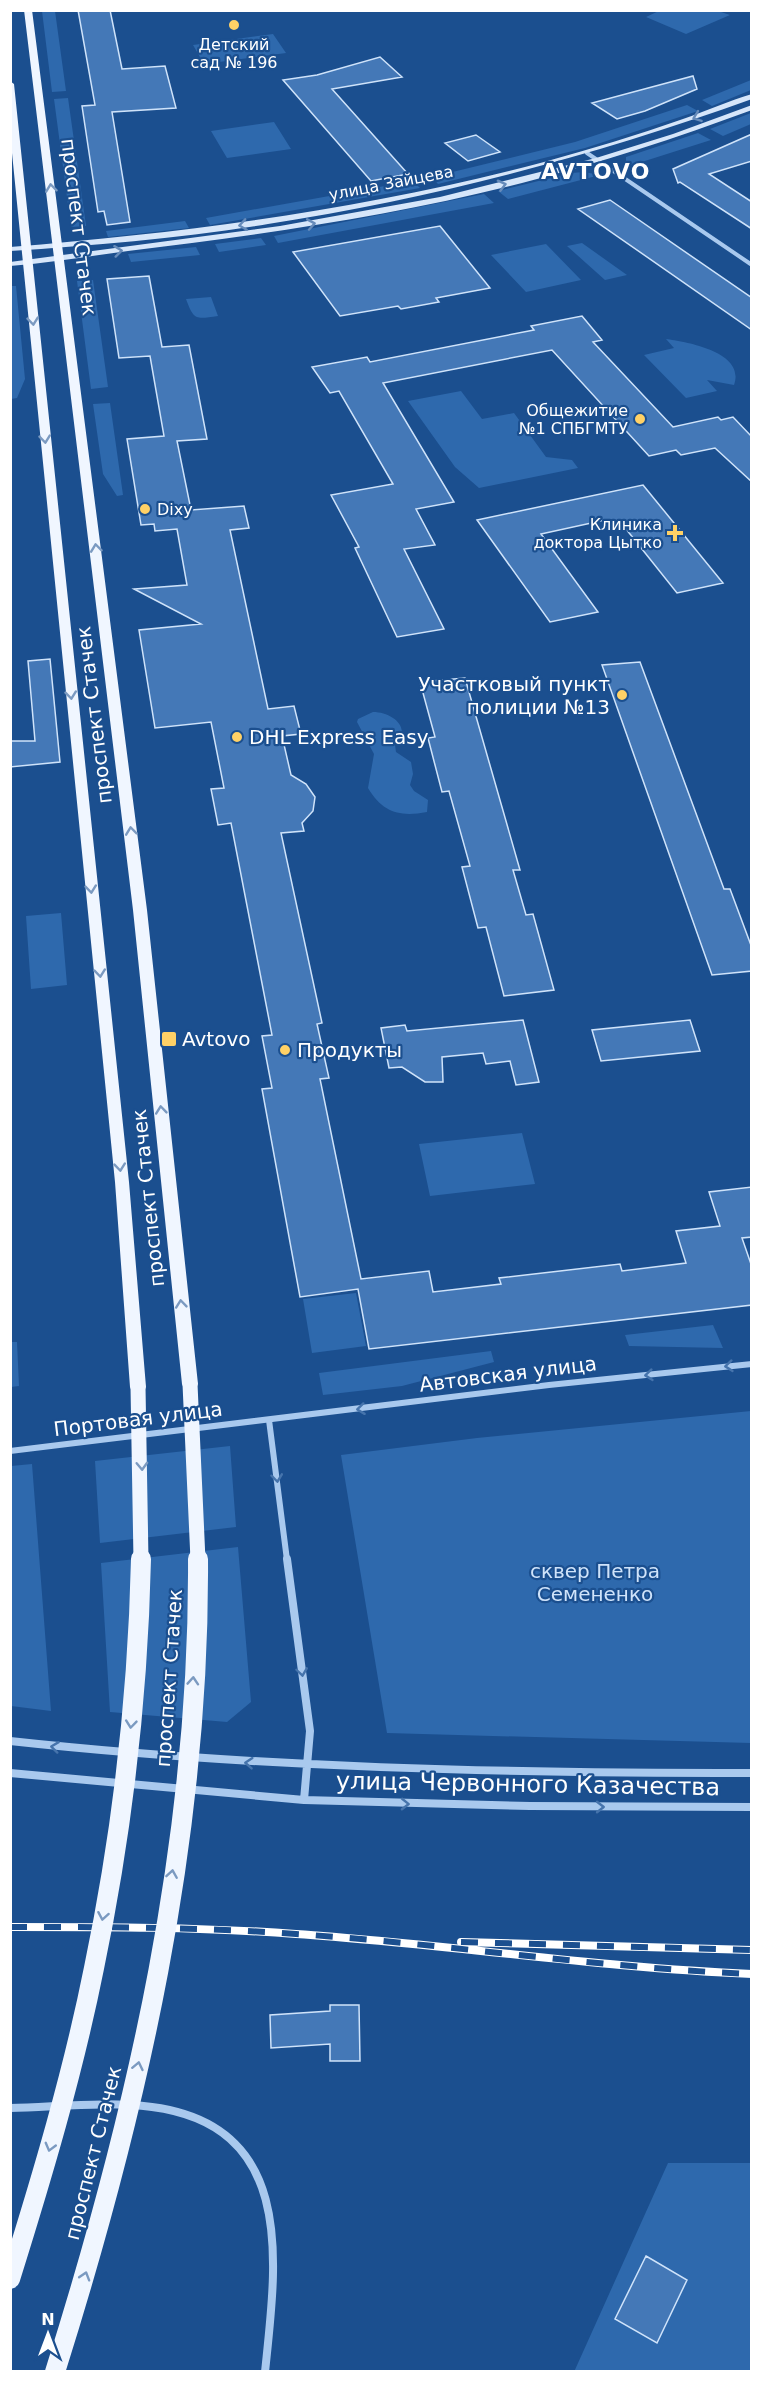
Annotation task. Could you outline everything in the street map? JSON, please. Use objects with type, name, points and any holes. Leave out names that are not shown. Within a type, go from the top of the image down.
[{"type":"main road","name":"проспект Стачек","points":[[28,10],[140,910],[195,1452],[198,1571],[194,1676],[183,1799],[157,1979],[128,2115],[93,2252],[55,2372]]},
{"type":"main road","name":"проспект Стачек","points":[[10,84],[122,1182],[141,1441],[142,1554],[132,1720],[120,1817],[93,1977],[74,2058],[42,2175],[10,2279]]},
{"type":"street","name":"улица Зайцева","points":[[27,255],[58,246],[197,232],[282,220],[466,183],[588,153],[752,96]]},
{"type":"street","name":"улица Зайцева","points":[[27,255],[60,258],[212,240],[349,217],[485,189],[598,160],[752,107]]},
{"type":"street","points":[[588,153],[752,265]]},
{"type":"street","points":[[10,249],[27,255]]},
{"type":"street","points":[[10,264],[27,255]]},
{"type":"street","name":"Автовская улица","points":[[269,1420],[549,1385],[752,1364]]},
{"type":"street","points":[[10,1773],[304,1800],[310,1731],[269,1420]]},
{"type":"street","name":"Портовая улица","points":[[10,1450],[269,1420]]},
{"type":"street","points":[[10,1741],[112,1753],[308,1767]]},
{"type":"street","name":"улица Червонного Казачества","points":[[308,1767],[577,1773],[752,1773]]},
{"type":"street","name":"улица Червонного Казачества","points":[[304,1800],[530,1806],[752,1807]]},
{"type":"street","points":[[10,2108],[135,2107],[168,2110],[200,2120],[229,2138],[252,2161],[265,2186],[273,2225],[273,2284],[265,2372]]},
{"type":"green space","points":[[661,10],[718,11],[730,15],[686,34],[646,17]]},
{"type":"green space","points":[[42,11],[55,11],[66,91],[52,92]]},
{"type":"green space","points":[[273,34],[286,53],[204,64],[193,45]]},
{"type":"green space","points":[[751,80],[751,90],[712,106],[702,100]]},
{"type":"green space","points":[[68,98],[86,226],[71,227],[54,99]]},
{"type":"green space","points":[[687,105],[698,111],[585,148],[438,184],[432,177],[575,142]]},
{"type":"green space","points":[[751,113],[751,124],[723,136],[710,129]]},
{"type":"green space","points":[[274,122],[291,149],[227,158],[211,131]]},
{"type":"green space","points":[[698,133],[711,140],[626,167],[626,157]]},
{"type":"green space","points":[[584,172],[600,175],[508,199],[498,191],[571,173]]},
{"type":"green space","points":[[413,181],[420,188],[210,225],[206,218]]},
{"type":"green space","points":[[484,194],[494,203],[278,243],[274,236]]},
{"type":"green space","points":[[185,221],[189,228],[108,237],[106,231]]},
{"type":"green space","points":[[261,238],[266,245],[219,252],[215,244]]},
{"type":"green space","points":[[582,243],[627,275],[605,280],[567,246]]},
{"type":"green space","points":[[546,244],[581,280],[526,292],[491,255]]},
{"type":"green space","points":[[196,247],[200,255],[131,262],[128,254]]},
{"type":"green space","points":[[93,280],[108,387],[91,389],[77,281]]},
{"type":"green space","points":[[11,286],[16,286],[25,379],[17,398],[11,399]]},
{"type":"green space","points":[[211,297],[218,316],[205,318],[194,315],[186,299]]},
{"type":"green space","points":[[666,339],[700,346],[723,357],[731,364],[735,374],[734,385],[707,380],[717,391],[686,398],[644,355],[674,348]]},
{"type":"green space","points":[[461,391],[482,419],[514,413],[546,457],[572,460],[578,468],[479,488],[455,467],[408,401]]},
{"type":"green space","points":[[110,403],[123,495],[117,496],[103,474],[93,404]]},
{"type":"green space","points":[[373,712],[393,718],[401,727],[400,739],[395,745],[396,752],[411,762],[413,774],[410,785],[414,791],[428,800],[427,812],[408,814],[393,811],[380,803],[368,788],[374,754],[357,722],[358,719]]},
{"type":"green space","points":[[61,913],[67,985],[31,989],[26,916]]},
{"type":"green space","points":[[522,1133],[535,1184],[430,1196],[419,1144]]},
{"type":"green space","points":[[356,1293],[366,1346],[312,1353],[303,1299]]},
{"type":"green space","points":[[713,1325],[723,1348],[629,1346],[625,1335]]},
{"type":"green space","points":[[11,1342],[17,1342],[19,1386],[11,1387]]},
{"type":"green space","points":[[491,1351],[494,1362],[402,1386],[323,1395],[319,1373]]},
{"type":"green space","name":"сквер Петра Семененко","points":[[751,1411],[751,1743],[387,1733],[341,1455],[477,1438]]},
{"type":"green space","points":[[230,1446],[236,1527],[100,1543],[95,1461]]},
{"type":"green space","points":[[32,1464],[51,1711],[11,1706],[11,1466]]},
{"type":"green space","points":[[238,1547],[251,1702],[227,1722],[110,1712],[101,1563]]},
{"type":"green space","points":[[668,2163],[751,2163],[751,2371],[574,2372]]},
{"type":"building","points":[[78,10],[110,10],[122,69],[165,66],[176,108],[112,112],[130,222],[107,225],[104,211],[98,212],[82,106],[95,105]]},
{"type":"building","points":[[380,57],[402,77],[332,89],[408,174],[371,181],[283,80],[317,75]]},
{"type":"building","points":[[693,76],[697,89],[645,111],[617,119],[592,103]]},
{"type":"building","points":[[752,134],[752,161],[709,174],[752,202],[752,229],[680,182],[678,183],[673,169]]},
{"type":"building","points":[[476,135],[500,152],[468,161],[445,143]]},
{"type":"building","points":[[610,200],[752,298],[752,330],[578,209]]},
{"type":"building","points":[[440,226],[490,288],[436,298],[439,302],[340,316],[293,252]]},
{"type":"building","points":[[149,276],[162,347],[189,345],[207,439],[177,441],[191,510],[244,506],[249,528],[230,530],[268,709],[294,706],[301,734],[282,736],[291,775],[306,784],[315,797],[313,811],[302,823],[304,831],[281,833],[322,1023],[317,1024],[329,1078],[320,1079],[361,1279],[429,1271],[433,1292],[501,1284],[499,1278],[620,1264],[622,1271],[686,1263],[676,1231],[720,1226],[709,1192],[752,1187],[752,1237],[742,1238],[752,1267],[752,1305],[369,1349],[358,1289],[300,1297],[262,1089],[272,1088],[262,1036],[272,1035],[231,823],[218,825],[211,789],[224,788],[211,722],[155,728],[139,630],[201,624],[134,589],[187,585],[177,529],[155,531],[154,524],[141,525],[127,439],[164,436],[150,356],[119,358],[107,279]]},
{"type":"building","name":"Общежитие №1 СПБГМТУ","points":[[582,316],[602,340],[593,342],[673,427],[718,417],[721,420],[733,417],[752,437],[752,482],[715,448],[681,455],[676,450],[649,456],[552,350],[383,383],[454,502],[416,509],[435,545],[404,549],[444,629],[397,637],[355,548],[359,547],[331,495],[393,484],[339,391],[330,393],[312,367],[367,357],[370,362],[534,330],[531,326]]},
{"type":"building","points":[[643,485],[723,583],[677,593],[622,524],[605,520],[541,534],[598,612],[550,622],[477,520]]},
{"type":"building","points":[[50,659],[60,762],[10,767],[10,741],[35,741],[28,661]]},
{"type":"building","points":[[640,662],[724,889],[730,889],[752,948],[752,971],[712,975],[602,665]]},
{"type":"building","points":[[465,678],[520,870],[513,870],[526,915],[533,914],[554,990],[504,996],[486,927],[478,928],[462,867],[470,866],[449,791],[442,792],[428,738],[435,737],[420,682]]},
{"type":"building","points":[[523,1020],[539,1082],[516,1085],[510,1061],[486,1064],[483,1053],[442,1057],[443,1082],[425,1082],[402,1067],[389,1068],[381,1028],[405,1025],[407,1031]]},
{"type":"building","points":[[690,1020],[700,1051],[601,1061],[592,1030]]},
{"type":"building","points":[[330,2005],[359,2005],[360,2061],[330,2061],[330,2044],[271,2048],[270,2015],[330,2011]]},
{"type":"building","points":[[646,2256],[687,2280],[657,2343],[615,2319]]},
{"type":"railway","points":[[10,1927],[153,1928],[260,1932],[353,1938],[638,1967],[752,1974]]},
{"type":"railway","points":[[461,1942],[752,1950]]},
{"type":"place","name":"Детский сад № 196","points":[[234,25]]},
{"type":"place","name":"Общежитие №1 СПБГМТУ","points":[[640,419]]},
{"type":"place","name":"Dixy","points":[[145,509]]},
{"type":"place","name":"Клиника доктора Цытко","points":[[675,533]]},
{"type":"place","name":"Участковый пункт полиции №13","points":[[622,695]]},
{"type":"place","name":"DHL Express Easy","points":[[237,737]]},
{"type":"place","name":"Avtovo","points":[[169,1039]]},
{"type":"place","name":"Продукты","points":[[285,1050]]},
{"type":"district","name":"AVTOVO","points":[[596,171]]}]
